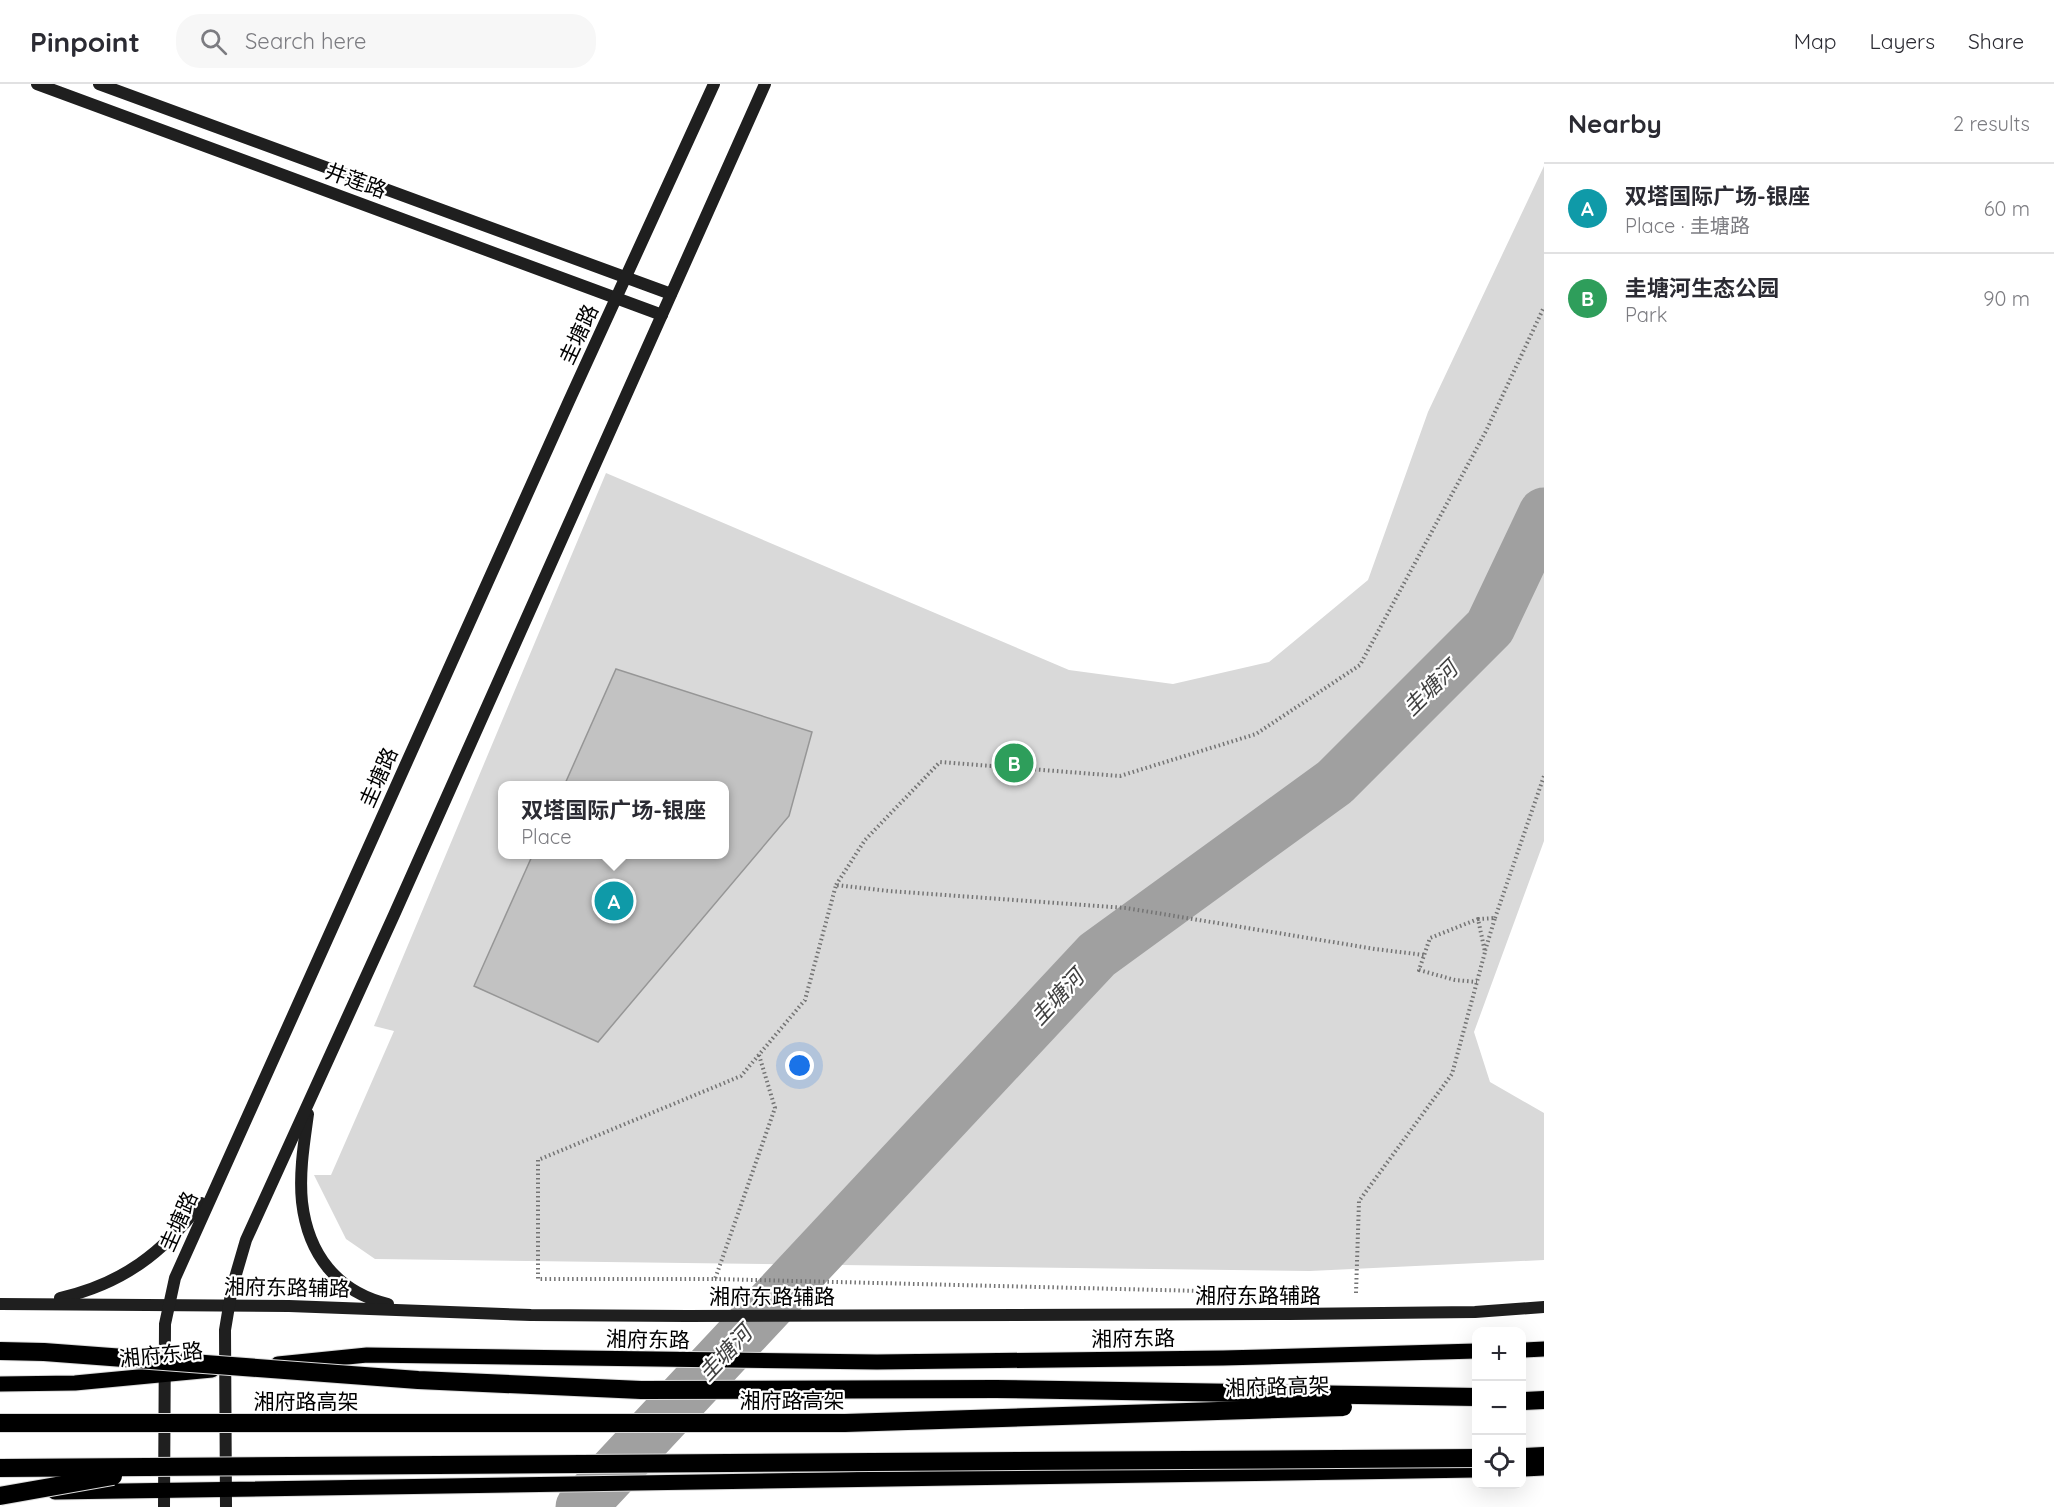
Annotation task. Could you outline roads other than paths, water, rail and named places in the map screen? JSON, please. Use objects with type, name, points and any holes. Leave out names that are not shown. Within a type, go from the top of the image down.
[{"type":"highway","points":[[0,1351],[44,1352],[418,1380],[641,1390],[996,1389],[1472,1397]]},
{"type":"highway","points":[[1526,1399],[1544,1399]]},
{"type":"highway","name":"湘府路高架","points":[[0,1423],[845,1423],[1472,1402]]},
{"type":"highway","points":[[1526,1457],[1544,1456]]},
{"type":"highway","points":[[0,1468],[1472,1458]]},
{"type":"highway","points":[[0,1495],[165,1467]]},
{"type":"main road","name":"井莲路","points":[[37,84],[662,315]]},
{"type":"main road","name":"井莲路","points":[[99,84],[671,294]]},
{"type":"main road","name":"圭塘路","points":[[164,1507],[165,1324],[175,1278],[714,84]]},
{"type":"main road","points":[[226,1507],[225,1330],[232,1288],[246,1240],[765,84]]},
{"type":"main road","points":[[309,1102],[303,1147],[302,1202],[307,1227],[317,1250],[331,1273],[349,1288],[374,1301],[415,1311]]},
{"type":"main road","points":[[37,1304],[85,1293],[119,1278],[148,1260],[193,1214],[215,1186]]},
{"type":"main road","name":"湘府东路辅路","points":[[0,1304],[229,1305],[531,1315],[687,1316],[1463,1312],[1544,1307]]},
{"type":"main road","points":[[1526,1350],[1544,1349]]},
{"type":"main road","name":"湘府东路","points":[[0,1384],[75,1383],[367,1355],[664,1361],[877,1362],[1223,1358],[1472,1351]]},
{"type":"main road","points":[[1526,1469],[1544,1468]]},
{"type":"main road","points":[[0,1495],[1472,1470]]},
{"type":"waterway","name":"圭塘河","points":[[581,1507],[1097,955],[1335,782],[1490,627],[1544,513]]},
{"type":"place","name":"圭塘河生态公园","points":[[1014,763]]},
{"type":"place","name":"双塔国际广场-银座","points":[[614,901]]}]
